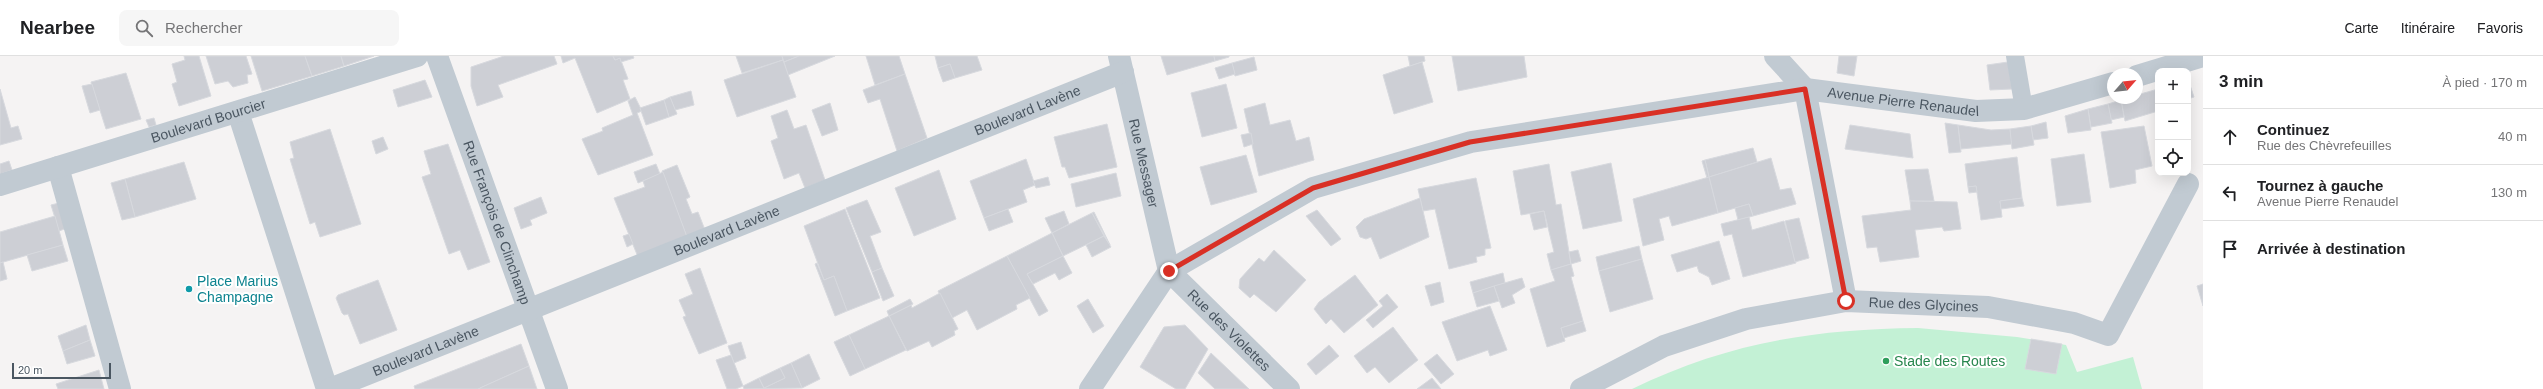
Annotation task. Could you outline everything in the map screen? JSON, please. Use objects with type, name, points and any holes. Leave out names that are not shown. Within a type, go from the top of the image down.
[{"type":"street","name":"Boulevard Bourcier","points":[[0,185],[417,56]]},
{"type":"street","name":"Rue François de Clinchamp","points":[[437,56],[557,389]]},
{"type":"street","points":[[1775,56],[1805,89],[1846,301]]},
{"type":"street","points":[[2143,74],[2203,56]]},
{"type":"street","name":"Boulevard Lavène","points":[[328,389],[528,311],[1121,64]]},
{"type":"street","name":"Rue Messager","points":[[1121,64],[1169,271]]},
{"type":"street","name":"Avenue Pierre Renaudel","points":[[1090,389],[1169,271],[1313,188],[1470,142],[1805,89],[1976,110],[2024,109],[2107,85]]},
{"type":"street","points":[[238,112],[328,389]]},
{"type":"street","points":[[58,167],[120,389]]},
{"type":"street","name":"Rue des Glycines","points":[[1581,389],[1664,346],[1746,319],[1846,301],[1988,307],[2074,323],[2108,335],[2188,184]]},
{"type":"street","name":"Rue des Violettes","points":[[1169,271],[1289,389]]},
{"type":"lane","points":[[2015,56],[2024,109]]},
{"type":"green space","name":"Stade des Routes","points":[[1918,328],[2017,337],[2066,345],[2077,372],[2133,357],[2142,389],[1632,389],[1667,373],[1702,360],[1771,342],[1843,331]]},
{"type":"building","points":[[184,56],[199,56],[211,96],[179,106],[172,84],[177,82],[172,64],[185,60]]},
{"type":"building","points":[[206,56],[246,56],[252,74],[247,75],[248,83],[233,87],[228,81],[215,84]]},
{"type":"building","points":[[251,56],[305,56],[312,76],[262,91]]},
{"type":"building","points":[[305,56],[341,56],[344,66],[312,76]]},
{"type":"building","points":[[341,56],[374,56],[344,66]]},
{"type":"building","points":[[504,56],[554,56],[557,64],[498,85],[503,97],[477,106],[471,86],[471,67]]},
{"type":"building","points":[[561,56],[613,56],[615,60],[620,58],[628,79],[623,80],[630,99],[597,113],[575,58],[563,63]]},
{"type":"building","points":[[613,56],[633,56],[634,58],[621,62],[620,58],[615,60]]},
{"type":"building","points":[[736,56],[782,56],[783,60],[742,73]]},
{"type":"building","points":[[782,56],[799,56],[784,62]]},
{"type":"building","points":[[799,56],[835,56],[788,75],[784,62]]},
{"type":"building","points":[[866,56],[899,56],[905,74],[875,85]]},
{"type":"building","points":[[935,56],[977,56],[982,70],[955,78],[950,64],[938,68]]},
{"type":"building","points":[[1161,56],[1214,56],[1215,61],[1167,75]]},
{"type":"building","points":[[1214,56],[1229,56],[1229,57],[1215,61]]},
{"type":"building","points":[[1408,56],[1424,56],[1425,61],[1410,66]]},
{"type":"building","points":[[1452,56],[1524,56],[1527,77],[1458,91]]},
{"type":"building","points":[[1839,56],[1857,56],[1854,76],[1837,73]]},
{"type":"building","points":[[1254,57],[1257,70],[1235,76],[1232,63]]},
{"type":"building","points":[[783,60],[796,97],[737,117],[724,80]]},
{"type":"building","points":[[1422,62],[1433,102],[1394,114],[1383,75]]},
{"type":"building","points":[[2008,62],[2012,89],[1990,90],[1987,65]]},
{"type":"building","points":[[1232,63],[1235,74],[1219,79],[1215,68]]},
{"type":"building","points":[[950,64],[955,78],[943,82],[938,68]]},
{"type":"building","points":[[126,73],[141,119],[106,129],[91,82]]},
{"type":"building","points":[[905,74],[927,138],[897,151],[880,99],[868,103],[863,90]]},
{"type":"building","points":[[425,80],[432,97],[398,107],[393,90]]},
{"type":"building","points":[[92,84],[100,110],[90,113],[82,86]]},
{"type":"building","points":[[1226,84],[1237,128],[1202,137],[1191,93]]},
{"type":"building","points":[[2191,88],[2194,97],[2191,98]]},
{"type":"building","points":[[0,89],[11,128],[18,126],[22,139],[0,145]]},
{"type":"building","points":[[2155,90],[2155,112],[2125,121],[2122,104],[2143,104],[2143,93]]},
{"type":"building","points":[[691,91],[694,105],[675,110],[670,97]]},
{"type":"building","points":[[635,97],[642,111],[637,113],[653,155],[598,175],[582,139],[603,131],[602,128],[633,115],[628,101]]},
{"type":"building","points":[[670,97],[677,114],[669,117],[664,100]]},
{"type":"building","points":[[664,100],[669,117],[646,125],[640,108]]},
{"type":"building","points":[[830,103],[838,130],[822,136],[812,110]]},
{"type":"building","points":[[1265,103],[1270,125],[1290,120],[1296,141],[1309,137],[1314,160],[1259,176],[1244,109]]},
{"type":"building","points":[[2108,104],[2122,104],[2124,117],[2111,120]]},
{"type":"building","points":[[2108,104],[2112,123],[2091,127],[2088,109]]},
{"type":"building","points":[[2088,109],[2091,130],[2068,133],[2065,116]]},
{"type":"building","points":[[787,110],[794,129],[806,125],[825,180],[805,188],[799,173],[784,179],[771,141],[778,138],[771,116]]},
{"type":"building","points":[[154,118],[156,125],[149,127],[146,120]]},
{"type":"building","points":[[2046,122],[2048,138],[2033,140],[2031,126]]},
{"type":"building","points":[[1945,123],[1958,125],[1961,152],[1949,153]]},
{"type":"building","points":[[1107,124],[1117,167],[1069,178],[1065,167],[1062,167],[1054,137]]},
{"type":"building","points":[[1850,125],[1910,134],[1913,158],[1845,149]]},
{"type":"building","points":[[1958,125],[1991,130],[2010,129],[2012,144],[1961,149]]},
{"type":"building","points":[[2031,126],[2034,145],[2012,149],[2010,129]]},
{"type":"building","points":[[2144,126],[2152,166],[2135,170],[2136,183],[2110,188],[2101,132]]},
{"type":"building","points":[[330,129],[361,224],[320,237],[315,222],[310,224],[290,159],[294,158],[290,142]]},
{"type":"building","points":[[1251,133],[1253,144],[1244,147],[1241,135]]},
{"type":"building","points":[[383,137],[388,149],[376,154],[372,141]]},
{"type":"building","points":[[448,144],[490,262],[468,270],[460,250],[449,254],[422,177],[431,174],[424,151]]},
{"type":"building","points":[[1753,148],[1757,162],[1709,177],[1705,160]]},
{"type":"building","points":[[2084,154],[2091,202],[2057,206],[2051,159]]},
{"type":"building","points":[[1246,155],[1257,192],[1211,205],[1200,167]]},
{"type":"building","points":[[2017,157],[2022,198],[2000,201],[2002,217],[1981,220],[1976,186],[1968,187],[1965,164]]},
{"type":"building","points":[[1771,158],[1780,190],[1791,188],[1796,204],[1753,216],[1749,204],[1718,213],[1709,177]]},
{"type":"building","points":[[1026,159],[1035,185],[1023,190],[1027,202],[984,218],[970,181]]},
{"type":"building","points":[[1705,160],[1709,177],[1707,178],[1702,161]]},
{"type":"building","points":[[9,161],[12,170],[0,174],[0,164]]},
{"type":"building","points":[[184,162],[196,199],[135,217],[125,179]]},
{"type":"building","points":[[1611,163],[1622,221],[1583,229],[1571,172]]},
{"type":"building","points":[[656,164],[660,174],[638,183],[634,172]]},
{"type":"building","points":[[1549,164],[1556,205],[1561,204],[1571,264],[1551,270],[1547,254],[1554,252],[1544,211],[1521,215],[1513,171]]},
{"type":"building","points":[[677,165],[690,197],[686,199],[692,214],[698,212],[705,230],[687,237],[662,171]]},
{"type":"building","points":[[1928,169],[1934,201],[1910,201],[1905,170]]},
{"type":"building","points":[[939,170],[956,219],[914,236],[895,188]]},
{"type":"building","points":[[663,172],[687,237],[638,257],[614,198],[645,187],[643,181]]},
{"type":"building","points":[[1116,173],[1121,196],[1076,207],[1071,184]]},
{"type":"building","points":[[1048,177],[1050,185],[1036,188],[1033,181]]},
{"type":"building","points":[[1709,177],[1718,213],[1672,226],[1669,216],[1659,219],[1664,240],[1643,246],[1633,199]]},
{"type":"building","points":[[1476,178],[1491,248],[1485,249],[1485,255],[1476,257],[1477,262],[1449,269],[1435,209],[1423,211],[1418,189]]},
{"type":"building","points":[[125,179],[135,217],[122,220],[111,183]]},
{"type":"building","points":[[1976,186],[1977,192],[1969,193],[1968,187]]},
{"type":"building","points":[[541,197],[547,213],[530,220],[532,225],[521,229],[514,208]]},
{"type":"building","points":[[1420,198],[1429,237],[1380,259],[1371,237],[1366,239],[1360,237],[1356,227],[1364,219]]},
{"type":"building","points":[[2022,198],[2024,206],[2001,209],[2000,201]]},
{"type":"building","points":[[867,200],[881,232],[870,236],[882,268],[872,272],[846,208]]},
{"type":"building","points":[[1910,201],[1957,202],[1961,229],[1944,231],[1942,227],[1915,230],[1919,257],[1880,262],[1877,247],[1867,248],[1862,216],[1911,210]]},
{"type":"building","points":[[59,203],[67,228],[59,231],[51,205]]},
{"type":"building","points":[[1749,204],[1753,216],[1738,220],[1735,208]]},
{"type":"building","points":[[845,209],[880,298],[847,311],[834,276],[824,280],[804,226]]},
{"type":"building","points":[[1008,209],[1013,222],[989,231],[984,218]]},
{"type":"building","points":[[1317,210],[1341,239],[1331,246],[1306,216]]},
{"type":"building","points":[[1064,211],[1069,224],[1052,233],[1045,218]]},
{"type":"building","points":[[1544,211],[1547,227],[1534,230],[1530,214]]},
{"type":"building","points":[[1094,212],[1110,245],[1092,213]]},
{"type":"building","points":[[1092,213],[1104,236],[1063,256],[1052,233]]},
{"type":"building","points":[[55,216],[63,245],[0,263],[0,232]]},
{"type":"building","points":[[1749,217],[1752,230],[1784,221],[1796,263],[1743,277],[1732,234],[1724,236],[1721,224]]},
{"type":"building","points":[[1799,218],[1809,258],[1795,262],[1785,221]]},
{"type":"building","points":[[1052,233],[1063,256],[1027,274],[1048,311],[1039,316],[1007,256]]},
{"type":"building","points":[[629,234],[633,244],[627,247],[623,236]]},
{"type":"building","points":[[1104,236],[1111,247],[1092,257],[1086,245]]},
{"type":"building","points":[[1719,241],[1730,279],[1712,285],[1709,277],[1699,272],[1697,266],[1677,272],[1671,255]]},
{"type":"building","points":[[63,245],[68,261],[32,271],[27,255]]},
{"type":"building","points":[[1639,246],[1642,259],[1599,271],[1596,257]]},
{"type":"building","points":[[1274,250],[1306,280],[1276,312],[1254,294],[1250,298],[1239,288],[1240,279],[1259,258],[1264,262]]},
{"type":"building","points":[[1578,250],[1581,261],[1571,264],[1569,252]]},
{"type":"building","points":[[1007,256],[1030,298],[1016,305],[1017,309],[977,330],[967,310],[952,318],[938,291]]},
{"type":"building","points":[[1063,256],[1072,273],[1059,280],[1055,273],[1033,284],[1027,274]]},
{"type":"building","points":[[1642,259],[1653,299],[1610,312],[1599,271]]},
{"type":"building","points":[[3,262],[7,279],[0,281],[0,263]]},
{"type":"building","points":[[817,263],[824,280],[834,276],[847,311],[835,316],[815,264]]},
{"type":"building","points":[[1571,264],[1574,276],[1571,277],[1583,321],[1561,328],[1565,341],[1547,347],[1530,289],[1555,281],[1551,270]]},
{"type":"building","points":[[700,268],[727,343],[699,354],[683,317],[686,316],[679,300],[693,294],[685,274]]},
{"type":"building","points":[[882,268],[894,296],[883,301],[872,272]]},
{"type":"building","points":[[1503,273],[1505,283],[1473,293],[1470,282]]},
{"type":"building","points":[[1355,275],[1378,305],[1344,333],[1331,319],[1326,324],[1314,309],[1319,302]]},
{"type":"building","points":[[1522,278],[1525,287],[1512,295],[1515,303],[1502,308],[1494,286]]},
{"type":"building","points":[[378,280],[397,330],[360,344],[348,314],[344,315],[342,313],[336,298],[338,295]]},
{"type":"building","points":[[1440,282],[1444,302],[1431,306],[1425,286]]},
{"type":"building","points":[[2203,284],[2203,306],[2197,286]]},
{"type":"building","points":[[1494,286],[1499,301],[1477,307],[1473,293]]},
{"type":"building","points":[[940,293],[958,329],[954,331],[955,335],[932,347],[929,341],[907,351],[889,316],[911,305],[912,308]]},
{"type":"building","points":[[1387,294],[1398,307],[1373,328],[1366,320],[1383,306],[1379,301]]},
{"type":"building","points":[[910,299],[913,304],[889,316],[887,311]]},
{"type":"building","points":[[1088,299],[1104,326],[1093,333],[1077,306]]},
{"type":"building","points":[[1490,306],[1507,350],[1490,356],[1488,350],[1457,361],[1442,322]]},
{"type":"building","points":[[889,316],[906,350],[865,369],[849,335]]},
{"type":"building","points":[[1583,321],[1586,331],[1564,338],[1561,328]]},
{"type":"building","points":[[86,325],[90,340],[63,351],[58,336]]},
{"type":"building","points":[[1185,325],[1208,349],[1185,389],[1176,389],[1140,367],[1164,327]]},
{"type":"building","points":[[1393,327],[1418,360],[1389,383],[1375,367],[1367,373],[1354,356]]},
{"type":"building","points":[[849,335],[865,369],[850,376],[834,342]]},
{"type":"building","points":[[2031,339],[2062,344],[2056,374],[2025,369]]},
{"type":"building","points":[[90,340],[95,356],[67,364],[63,351]]},
{"type":"building","points":[[741,342],[746,358],[734,363],[728,346]]},
{"type":"building","points":[[521,344],[529,366],[478,389],[415,389],[414,386]]},
{"type":"building","points":[[1329,345],[1339,356],[1316,375],[1307,364]]},
{"type":"building","points":[[1211,353],[1249,389],[1215,389],[1198,373]]},
{"type":"building","points":[[809,354],[820,379],[802,388],[791,363]]},
{"type":"building","points":[[1437,354],[1454,374],[1441,384],[1424,364]]},
{"type":"building","points":[[731,355],[743,386],[736,389],[727,389],[716,360]]},
{"type":"building","points":[[791,363],[802,388],[744,389],[743,386],[759,378],[764,388],[785,378],[780,368]]},
{"type":"building","points":[[529,366],[537,389],[480,389],[480,388]]},
{"type":"building","points":[[780,368],[785,378],[764,388],[759,378]]},
{"type":"building","points":[[99,370],[104,389],[58,389],[56,384]]},
{"type":"building","points":[[1432,378],[1441,389],[1417,389]]},
{"type":"place","name":"Place Marius Champagne","points":[[189,289]]},
{"type":"place","name":"Stade des Routes","points":[[1886,361]]},
{"type":"route","points":[[1169,271],[1313,188],[1470,142],[1805,89],[1846,301]]}]
